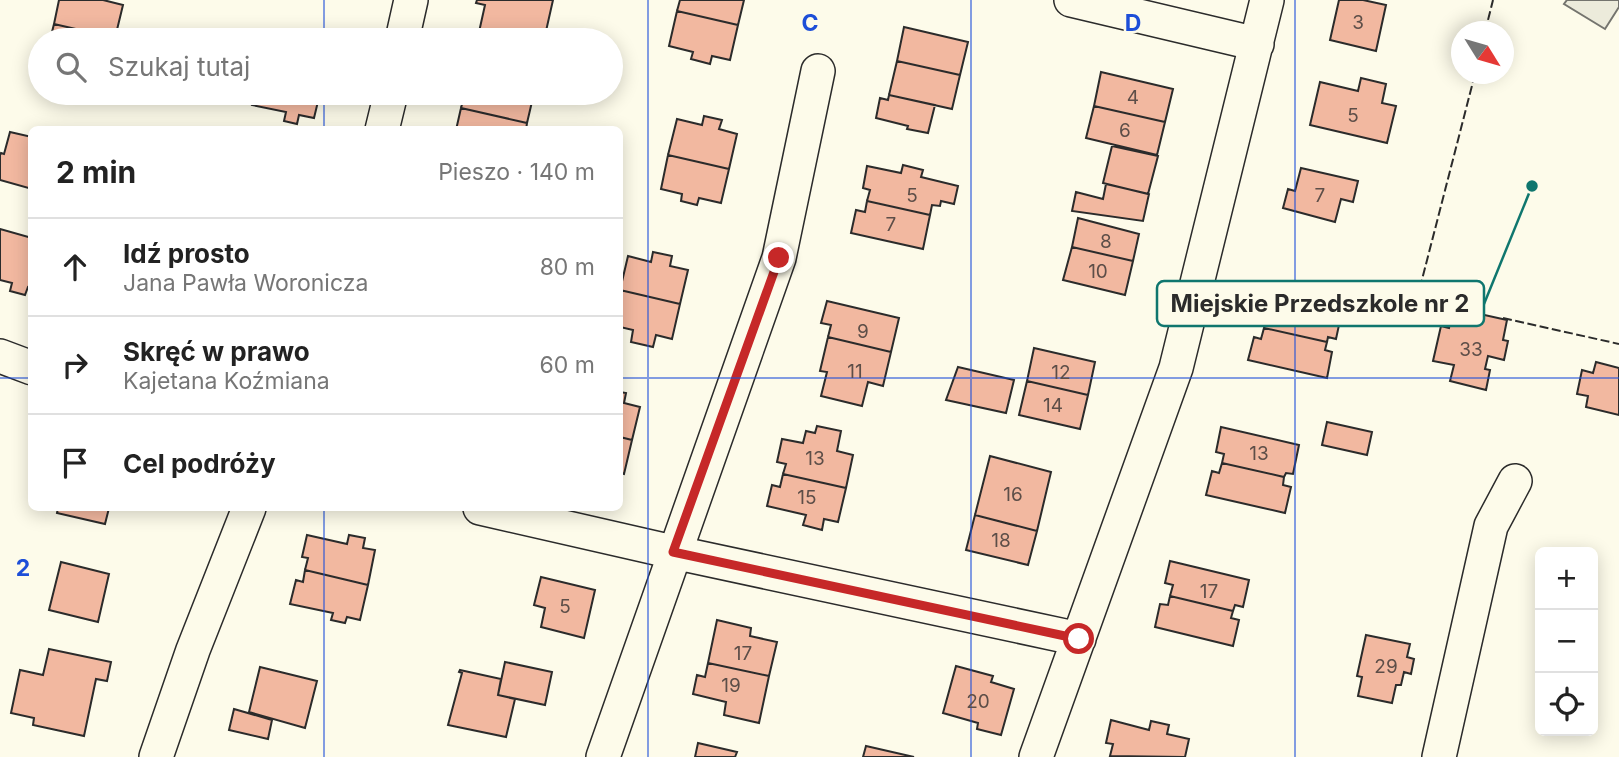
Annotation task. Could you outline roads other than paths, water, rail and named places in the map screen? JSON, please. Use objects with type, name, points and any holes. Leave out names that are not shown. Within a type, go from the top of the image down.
[{"type":"street","points":[[405,28],[411,0]]},
{"type":"street","points":[[1071,0],[1257,44]]},
{"type":"street","points":[[1036,757],[1177,368],[1267,0]]},
{"type":"street","points":[[603,757],[673,552],[779,258],[818,71]]},
{"type":"street","points":[[383,126],[388,105]]},
{"type":"street","points":[[0,356],[28,366]]},
{"type":"street","points":[[1439,757],[1491,526],[1515,481]]},
{"type":"street","points":[[156,757],[193,650],[248,511]]},
{"type":"street","points":[[493,511],[1079,639]]},
{"type":"place","name":"Miejskie Przedszkole nr 2","points":[[1532,186]]}]
